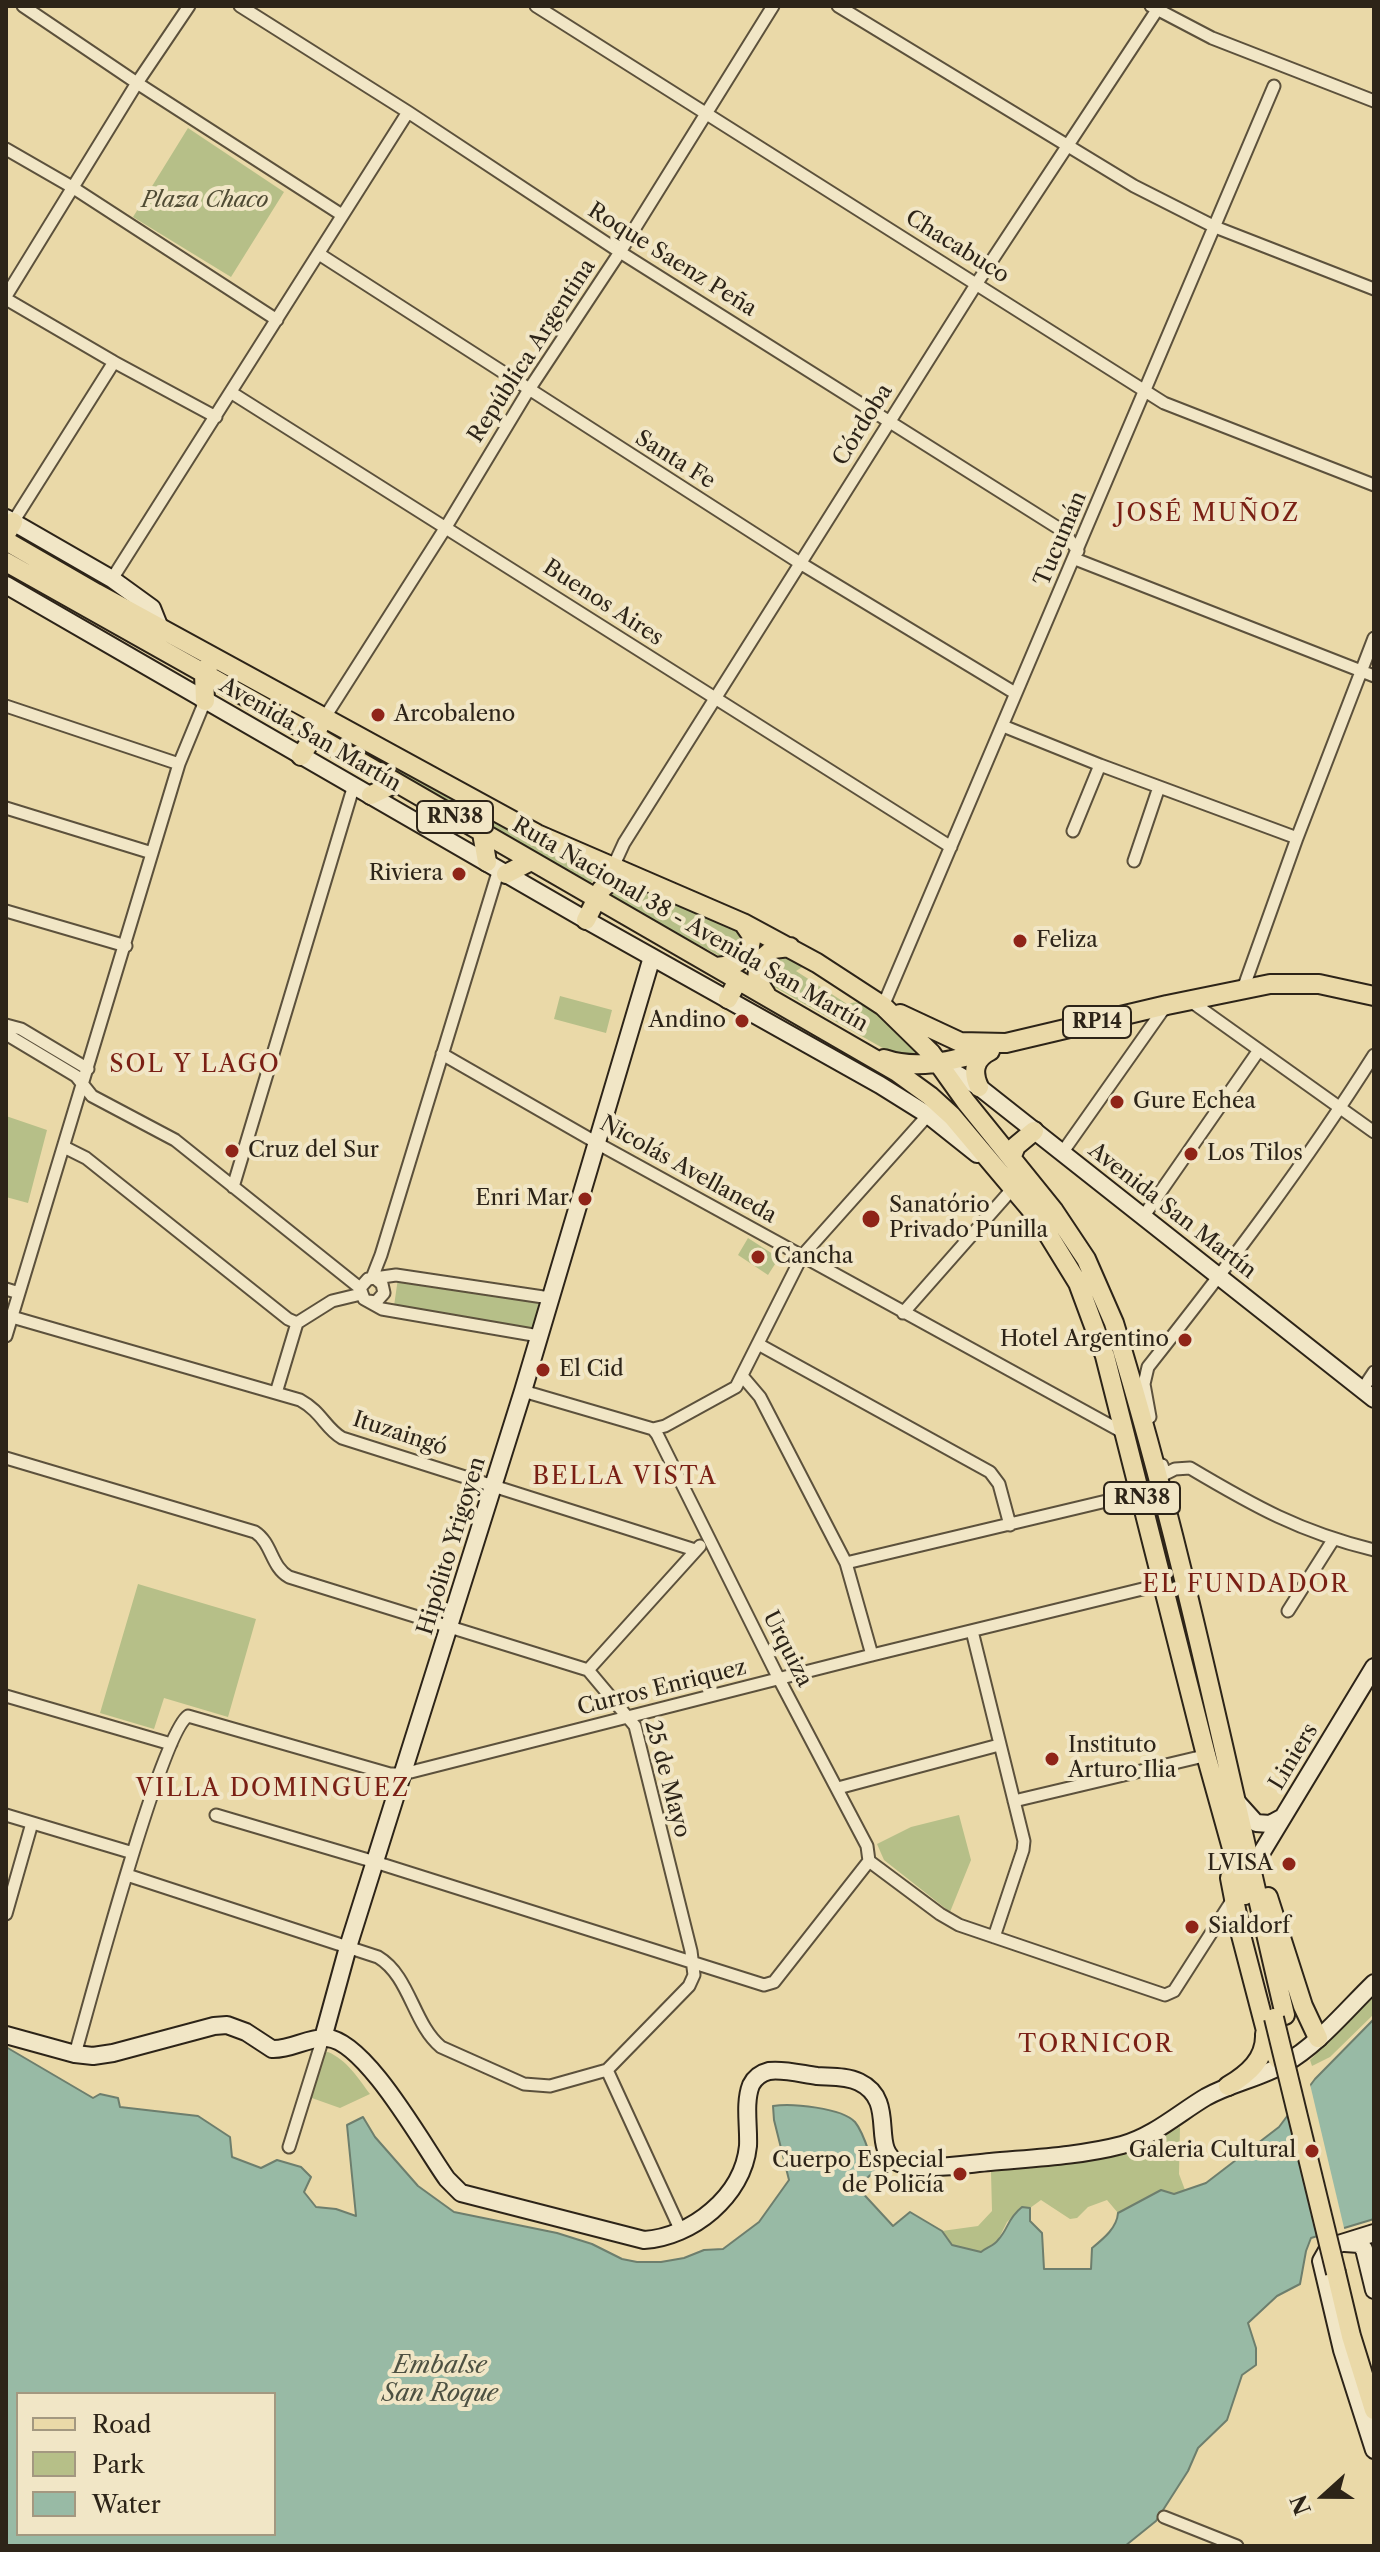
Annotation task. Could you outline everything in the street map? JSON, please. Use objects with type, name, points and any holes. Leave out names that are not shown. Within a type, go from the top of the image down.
[{"type":"main road","points":[[8,524],[112,579],[152,608],[160,628]]},
{"type":"main road","name":"Ruta Nacional 38 - Avenida San Martín","points":[[6,541],[537,834],[697,902],[790,947],[883,1006],[938,1063],[1012,1156]]},
{"type":"main road","name":"Ruta Nacional 38 - Avenida San Martín","points":[[6,562],[531,861],[598,895],[897,1072],[941,1104],[1027,1203],[1063,1255],[1085,1299],[1105,1356],[1126,1434]]},
{"type":"main road","name":"Avenida San Martín","points":[[6,585],[928,1115],[1001,1172]]},
{"type":"main road","points":[[205,701],[204,674],[214,657]]},
{"type":"main road","points":[[301,756],[325,717]]},
{"type":"main road","points":[[371,795],[396,783]]},
{"type":"main road","points":[[482,833],[497,869],[531,861]]},
{"type":"main road","points":[[586,920],[613,867]]},
{"type":"main road","points":[[598,895],[608,883],[619,880],[669,899],[697,902]]},
{"type":"main road","points":[[716,967],[733,965],[748,955],[752,936],[743,923]]},
{"type":"main road","points":[[769,998],[757,980],[759,961],[773,949],[790,947]]},
{"type":"main road","name":"Hipólito Yrigoyen","points":[[323,2038],[348,1947],[523,1391],[652,957]]},
{"type":"main road","points":[[728,999],[738,980]]},
{"type":"main road","name":"RP14","points":[[855,1049],[895,1062],[914,1065],[938,1063],[1243,989],[1300,982],[1374,996]]},
{"type":"main road","name":"RP14","points":[[883,1006],[960,1042],[998,1047]]},
{"type":"main road","points":[[816,1049],[827,1032]]},
{"type":"main road","points":[[979,1087],[975,1074],[977,1062],[998,1047]]},
{"type":"main road","name":"Avenida San Martín","points":[[938,1063],[979,1087],[1368,1394]]},
{"type":"main road","points":[[1012,1156],[1016,1146],[1034,1131]]},
{"type":"main road","name":"RN38","points":[[1012,1156],[1072,1235],[1100,1288],[1130,1377],[1254,1866],[1274,2018]]},
{"type":"main road","points":[[1126,1434],[1139,1448],[1152,1497],[1168,1521]]},
{"type":"main road","name":"RN38","points":[[1126,1434],[1274,2018],[1342,2271],[1374,2371]]},
{"type":"main road","points":[[1165,1474],[1178,1539],[1175,1546]]},
{"type":"main road","points":[[1163,1584],[1172,1584],[1176,1588],[1188,1642],[1204,1667]]},
{"type":"main road","name":"Liniers","points":[[1254,1866],[1374,1667]]},
{"type":"main road","points":[[1238,1802],[1251,1821],[1256,1823],[1270,1824],[1285,1816]]},
{"type":"main road","points":[[1219,1808],[1233,1899],[1274,2018],[1274,2055],[1287,2063]]},
{"type":"main road","points":[[1254,1866],[1303,2006],[1318,2038]]},
{"type":"main road","points":[[1228,2086],[1287,2063],[1318,2038],[1374,1983]]},
{"type":"main road","points":[[6,2035],[75,2054],[113,2053],[221,2025],[239,2029],[272,2049],[323,2038],[344,2043],[361,2057],[447,2179],[461,2193],[634,2239],[654,2239],[681,2231],[723,2199],[740,2173],[748,2144],[750,2087],[756,2077],[768,2071],[850,2079],[865,2086],[879,2100],[883,2141],[888,2154],[899,2163],[919,2166],[1001,2161],[1121,2145],[1147,2135],[1250,2071],[1263,2050],[1265,2036],[1274,2018]]},
{"type":"main road","points":[[1374,2233],[1326,2250],[1321,2261],[1342,2350],[1374,2450]]},
{"type":"main road","points":[[1343,2243],[1359,2244],[1364,2249],[1372,2264],[1374,2290]]},
{"type":"main road","name":"RN38","points":[[1342,2271],[1354,2346],[1374,2410]]},
{"type":"street","points":[[23,6],[342,215]]},
{"type":"street","points":[[189,6],[137,83],[6,298],[114,362],[216,417]]},
{"type":"street","name":"Roque Saenz Peña","points":[[240,6],[620,252],[1063,531],[1077,555],[1374,676]]},
{"type":"street","name":"Chacabuco","points":[[536,6],[1164,403],[1374,485]]},
{"type":"street","name":"República Argentina","points":[[325,717],[773,6]]},
{"type":"street","points":[[838,6],[1134,186],[1215,227],[1374,289]]},
{"type":"street","points":[[1154,8],[1212,38],[1374,101]]},
{"type":"street","name":"Córdoba","points":[[613,867],[624,843],[714,697],[977,283],[1068,148],[1154,8]]},
{"type":"street","name":"Tucumán","points":[[883,1006],[1274,86]]},
{"type":"street","points":[[112,579],[408,112]]},
{"type":"street","points":[[6,149],[72,187],[277,320]]},
{"type":"street","name":"Santa Fe","points":[[319,254],[800,563],[1015,693]]},
{"type":"street","points":[[8,524],[114,362]]},
{"type":"street","name":"Buenos Aires","points":[[232,393],[951,847]]},
{"type":"street","points":[[1243,989],[1374,638]]},
{"type":"street","points":[[6,1336],[179,764],[205,701]]},
{"type":"street","points":[[6,706],[179,764]]},
{"type":"street","points":[[1003,726],[1297,838]]},
{"type":"street","points":[[1073,831],[1100,765]]},
{"type":"street","points":[[233,1187],[354,785]]},
{"type":"street","points":[[1134,861],[1159,787]]},
{"type":"street","points":[[6,808],[152,853]]},
{"type":"street","points":[[374,1279],[497,869]]},
{"type":"street","points":[[6,911],[126,946]]},
{"type":"street","points":[[1189,1000],[1374,1132]]},
{"type":"street","points":[[1062,1153],[1167,1005]]},
{"type":"street","points":[[6,1025],[21,1029],[88,1069]]},
{"type":"street","points":[[6,1034],[76,1076],[92,1096],[175,1140],[382,1309],[539,1336]]},
{"type":"street","points":[[1143,1217],[1259,1050]]},
{"type":"street","name":"Nicolás Avellaneda","points":[[442,1054],[903,1313],[1126,1434]]},
{"type":"street","points":[[1374,1055],[1340,1108],[1220,1276],[1148,1367],[1145,1376],[1146,1400],[1165,1474],[1175,1469],[1190,1468],[1288,1523],[1333,1540],[1374,1550]]},
{"type":"street","points":[[523,1391],[653,1429],[665,1426],[729,1392],[743,1377],[802,1256],[928,1115]]},
{"type":"street","points":[[64,1147],[86,1158],[276,1310],[297,1323]]},
{"type":"street","points":[[903,1313],[1014,1187]]},
{"type":"street","points":[[363,1294],[364,1281],[396,1275],[550,1298]]},
{"type":"street","points":[[276,1393],[297,1323],[332,1301],[363,1294],[376,1302],[384,1293],[382,1284],[374,1279]]},
{"type":"street","points":[[6,1289],[19,1293]]},
{"type":"street","name":"Ituzaingó","points":[[12,1317],[276,1393],[314,1408],[342,1438],[695,1550]]},
{"type":"street","points":[[758,1344],[990,1472],[999,1484],[1010,1525]]},
{"type":"street","points":[[1368,1394],[1374,1372]]},
{"type":"street","points":[[743,1377],[760,1397],[846,1563],[872,1655]]},
{"type":"street","name":"Urquiza","points":[[653,1429],[662,1440],[709,1541],[838,1788],[867,1846],[869,1861]]},
{"type":"street","points":[[6,1458],[255,1532],[266,1543],[278,1568],[289,1577],[588,1670],[695,1550],[709,1541]]},
{"type":"street","points":[[846,1563],[1140,1493]]},
{"type":"street","points":[[1288,1611],[1333,1540]]},
{"type":"street","name":"Curros Enriquez","points":[[403,1774],[1163,1584]]},
{"type":"street","points":[[972,1631],[1024,1841],[994,1937]]},
{"type":"street","name":"25 de Mayo","points":[[588,1670],[635,1726],[695,1965]]},
{"type":"street","points":[[6,1696],[171,1744]]},
{"type":"street","points":[[75,2054],[133,1853],[171,1744],[181,1722],[188,1716],[390,1774],[403,1774]]},
{"type":"street","points":[[838,1788],[999,1745]]},
{"type":"street","points":[[1014,1801],[1225,1751]]},
{"type":"street","points":[[6,1815],[133,1853]]},
{"type":"street","points":[[216,1815],[764,1985],[774,1982],[869,1861],[959,1925],[1168,1995],[1174,1991],[1233,1899]]},
{"type":"street","points":[[6,1914],[32,1823]]},
{"type":"street","points":[[127,1875],[378,1957],[390,1966],[430,2036],[441,2047],[536,2087],[607,2070],[689,1986],[695,1965]]},
{"type":"street","name":"Hipólito Yrigoyen","points":[[289,2147],[323,2038]]},
{"type":"street","points":[[607,2070],[681,2231]]},
{"type":"street","points":[[1164,2517],[1237,2546]]},
{"type":"green space","name":"Plaza Chaco","points":[[188,128],[284,192],[231,277],[133,217]]},
{"type":"green space","points":[[330,729],[556,853],[600,872],[589,885],[328,733]]},
{"type":"green space","points":[[620,884],[744,933],[746,949],[727,960],[613,899],[611,891]]},
{"type":"green space","points":[[781,957],[804,966],[796,971],[847,1004],[860,1003],[874,1011],[920,1056],[910,1057],[888,1051],[769,984],[765,978],[768,965]]},
{"type":"green space","points":[[560,996],[612,1010],[606,1033],[554,1019]]},
{"type":"green space","points":[[6,1116],[47,1130],[28,1203],[6,1197]]},
{"type":"green space","name":"Cancha","points":[[748,1238],[779,1258],[768,1275],[738,1255]]},
{"type":"green space","points":[[398,1278],[550,1298],[539,1336],[394,1306]]},
{"type":"green space","points":[[138,1584],[256,1619],[228,1717],[164,1698],[154,1729],[100,1713]]},
{"type":"green space","points":[[959,1815],[971,1860],[950,1912],[884,1860],[877,1844],[911,1827]]},
{"type":"green space","points":[[1374,1997],[1374,2014],[1330,2057],[1312,2066],[1310,2060]]},
{"type":"green space","points":[[328,2052],[346,2065],[370,2094],[340,2108],[309,2097],[321,2053]]},
{"type":"green space","points":[[1180,2127],[1179,2174],[1185,2190],[1174,2194],[1161,2190],[1118,2213],[1107,2200],[1088,2207],[1077,2218],[1070,2219],[1041,2200],[1030,2208],[1022,2207],[1007,2222],[998,2240],[981,2252],[952,2245],[942,2231],[978,2226],[992,2211],[991,2172],[1068,2162],[1146,2145]]},
{"type":"water","name":"Embalse San Roque","points":[[1374,2019],[1374,2219],[1311,2238],[1300,2284],[1277,2296],[1248,2323],[1256,2348],[1256,2365],[1242,2375],[1227,2420],[1198,2448],[1188,2471],[1156,2521],[1125,2546],[6,2546],[6,2047],[93,2098],[100,2094],[118,2098],[120,2107],[198,2116],[230,2137],[232,2157],[261,2168],[277,2160],[301,2167],[311,2177],[304,2192],[316,2207],[336,2209],[356,2216],[347,2125],[363,2117],[375,2137],[418,2186],[454,2212],[557,2233],[637,2262],[661,2262],[704,2250],[723,2249],[759,2222],[789,2180],[773,2106],[828,2110],[855,2122],[876,2170],[857,2187],[893,2226],[910,2212],[942,2231],[952,2245],[981,2252],[997,2242],[1017,2211],[1022,2207],[1030,2208],[1030,2221],[1042,2233],[1044,2269],[1091,2269],[1092,2248],[1112,2228],[1118,2213],[1161,2190],[1174,2194],[1206,2183],[1279,2127],[1315,2079]]},
{"type":"pier","points":[[1309,2080],[1345,2232],[1321,2239],[1288,2107]]},
{"type":"place","name":"Arcobaleno","points":[[378,715]]},
{"type":"place","name":"Riviera","points":[[459,874]]},
{"type":"place","name":"Feliza","points":[[1020,941]]},
{"type":"place","name":"Andino","points":[[742,1021]]},
{"type":"place","name":"Gure Echea","points":[[1117,1102]]},
{"type":"place","name":"Cruz del Sur","points":[[232,1151]]},
{"type":"place","name":"Los Tilos","points":[[1191,1154]]},
{"type":"place","name":"Enri Mar","points":[[585,1199]]},
{"type":"place","name":"Sanatório Privado Punilla","points":[[871,1219]]},
{"type":"place","name":"Cancha","points":[[758,1257]]},
{"type":"place","name":"Hotel Argentino","points":[[1185,1340]]},
{"type":"place","name":"El Cid","points":[[543,1370]]},
{"type":"place","name":"Instituto Arturo Ilia","points":[[1052,1759]]},
{"type":"place","name":"LVISA","points":[[1289,1864]]},
{"type":"place","name":"Sialdorf","points":[[1192,1927]]},
{"type":"place","name":"Galeria Cultural","points":[[1312,2151]]},
{"type":"place","name":"Cuerpo Especial de Policía","points":[[960,2174]]},
{"type":"district","name":"JOSÉ MUÑOZ","points":[[1208,514]]},
{"type":"district","name":"SOL Y LAGO","points":[[195,1065]]},
{"type":"district","name":"BELLA VISTA","points":[[625,1477]]},
{"type":"district","name":"EL FUNDADOR","points":[[1246,1585]]},
{"type":"district","name":"VILLA DOMINGUEZ","points":[[273,1789]]},
{"type":"district","name":"TORNICOR","points":[[1096,2045]]}]
